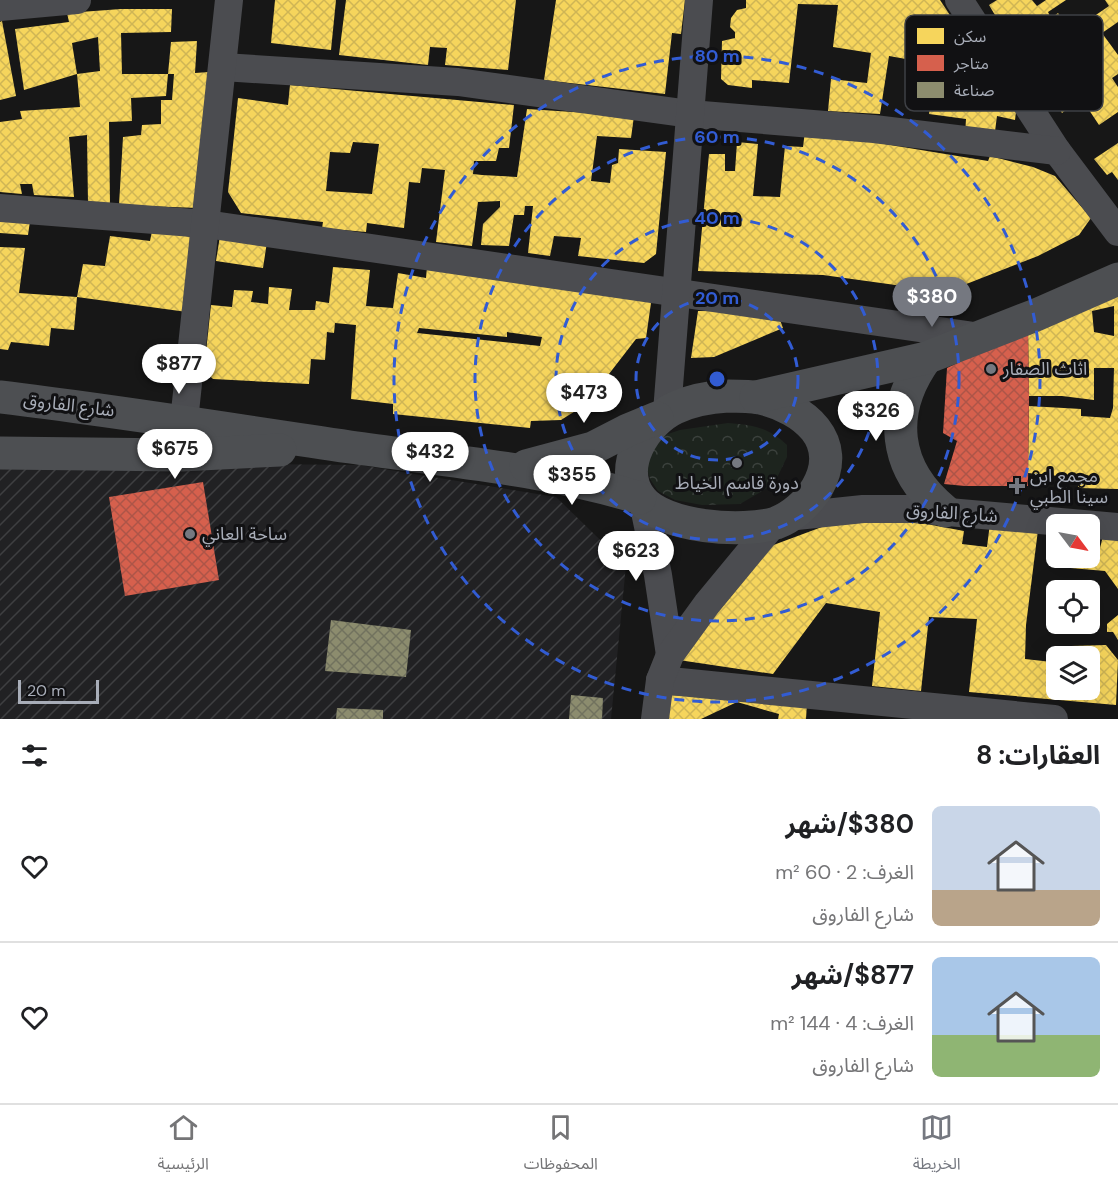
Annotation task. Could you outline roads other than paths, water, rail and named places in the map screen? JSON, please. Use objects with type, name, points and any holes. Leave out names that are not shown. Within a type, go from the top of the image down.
[{"type":"main road","points":[[753,398],[926,358],[1118,279]]},
{"type":"main road","points":[[926,358],[906,391],[900,430],[909,467],[918,484],[930,499],[945,511]]},
{"type":"main road","name":"شارع الفاروق","points":[[0,397],[516,468],[583,482],[642,500],[671,519],[727,528],[780,520],[808,500],[821,481],[826,460],[824,443],[812,424],[791,409],[753,398],[728,396],[689,403],[577,454],[516,468]]},
{"type":"main road","name":"شارع الفاروق","points":[[642,500],[634,484],[633,462],[636,451],[648,430],[665,414]]},
{"type":"main road","name":"شارع الفاروق","points":[[0,453],[181,455],[351,447]]},
{"type":"street","points":[[0,7],[77,0]]},
{"type":"street","points":[[184,421],[229,0]]},
{"type":"street","points":[[665,414],[699,0]]},
{"type":"street","points":[[959,0],[969,15]]},
{"type":"street","points":[[223,67],[458,82],[690,114],[874,129],[1058,151]]},
{"type":"street","points":[[1032,111],[1058,151],[1118,232]]},
{"type":"street","points":[[0,208],[206,224],[981,337]]},
{"type":"street","points":[[642,500],[658,574],[665,668],[655,719]]},
{"type":"street","name":"شارع الفاروق","points":[[780,520],[863,509],[945,511],[1118,527]]},
{"type":"street","points":[[665,668],[707,604],[780,520]]},
{"type":"street","points":[[665,668],[1054,719]]},
{"type":"place","name":"اثاث الصفار","points":[[991,369]]},
{"type":"place","name":"دورة قاسم الخياط","points":[[737,463]]},
{"type":"place","name":"مجمع ابن سينا الطبي","points":[[1017,486]]},
{"type":"place","name":"ساحة العاني","points":[[190,534]]}]
